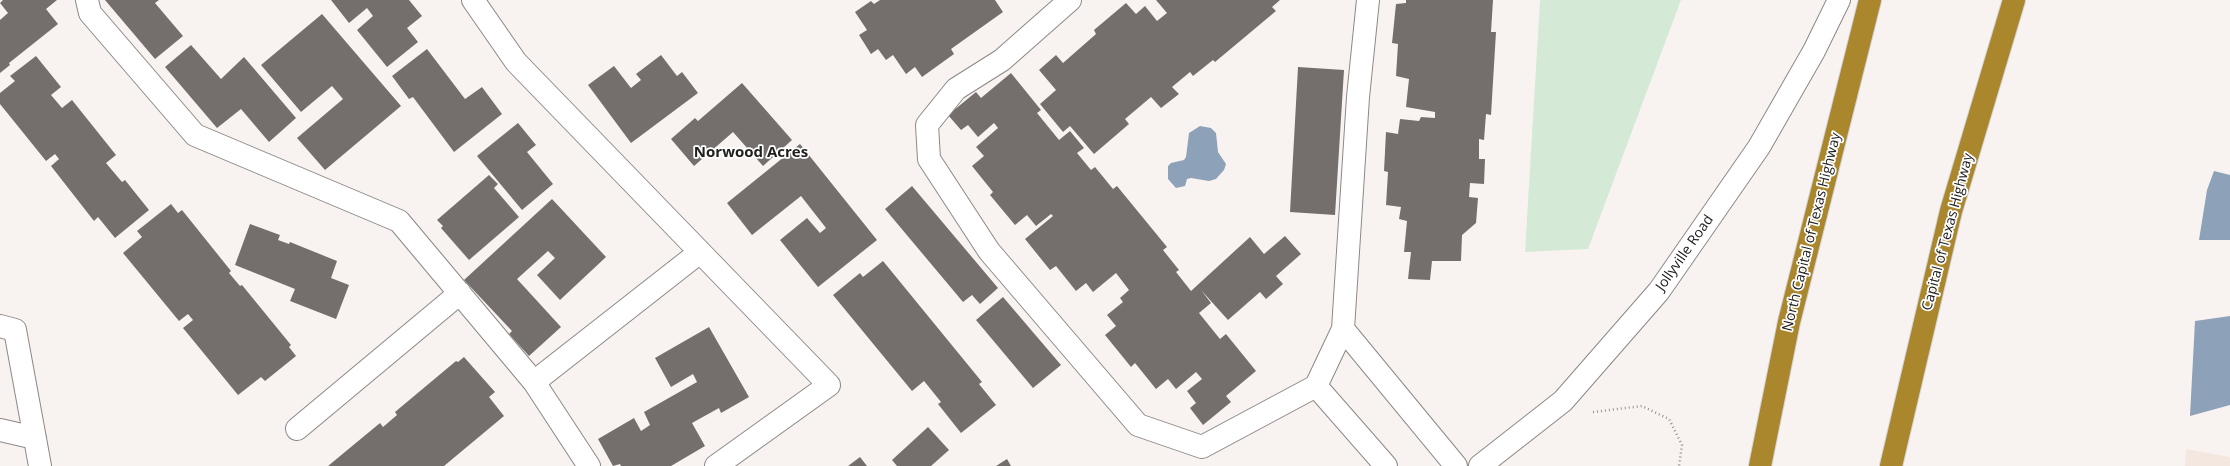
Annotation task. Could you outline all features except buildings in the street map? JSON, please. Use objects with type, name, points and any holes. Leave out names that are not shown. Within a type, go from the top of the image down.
[{"type":"highway","name":"North Capital of Texas Highway","points":[[1760,466],[1789,322],[1870,0]]},
{"type":"highway","name":"Capital of Texas Highway","points":[[1891,466],[1951,211],[2014,0]]},
{"type":"street","points":[[87,0],[90,14],[195,135],[399,221],[534,382],[589,466]]},
{"type":"street","points":[[473,0],[516,62],[829,385],[716,466]]},
{"type":"street","points":[[1070,0],[1002,60],[956,89],[926,125],[929,159],[989,251],[1138,425],[1202,447],[1316,386],[1343,329],[1358,97],[1368,0]]},
{"type":"street","name":"Jollyville Road","points":[[1480,466],[1563,401],[1659,291],[1759,147],[1814,51],[1839,0]]},
{"type":"street","points":[[534,382],[700,252]]},
{"type":"street","points":[[298,429],[460,293]]},
{"type":"street","points":[[0,326],[16,330],[40,466]]},
{"type":"street","points":[[1343,329],[1456,466]]},
{"type":"street","points":[[1316,386],[1386,466]]},
{"type":"street","points":[[0,430],[35,438]]},
{"type":"path","points":[[1587,416],[1593,411],[1642,406],[1669,419],[1682,445],[1678,466]]},
{"type":"shaded area","points":[[2186,449],[2230,457],[2230,466],[2185,466]]},
{"type":"green space","points":[[1540,0],[1681,0],[1588,249],[1525,252]]},
{"type":"water","points":[[1200,126],[1211,128],[1216,133],[1218,152],[1226,164],[1224,170],[1216,179],[1209,181],[1191,178],[1187,179],[1185,186],[1176,188],[1168,179],[1168,166],[1171,163],[1184,160],[1186,157],[1189,133]]},
{"type":"water","points":[[2214,171],[2230,175],[2230,240],[2199,240],[2207,190]]},
{"type":"water","points":[[2230,316],[2230,405],[2190,416],[2195,321]]},
{"type":"district","name":"Norwood Acres","points":[[751,153]]}]
